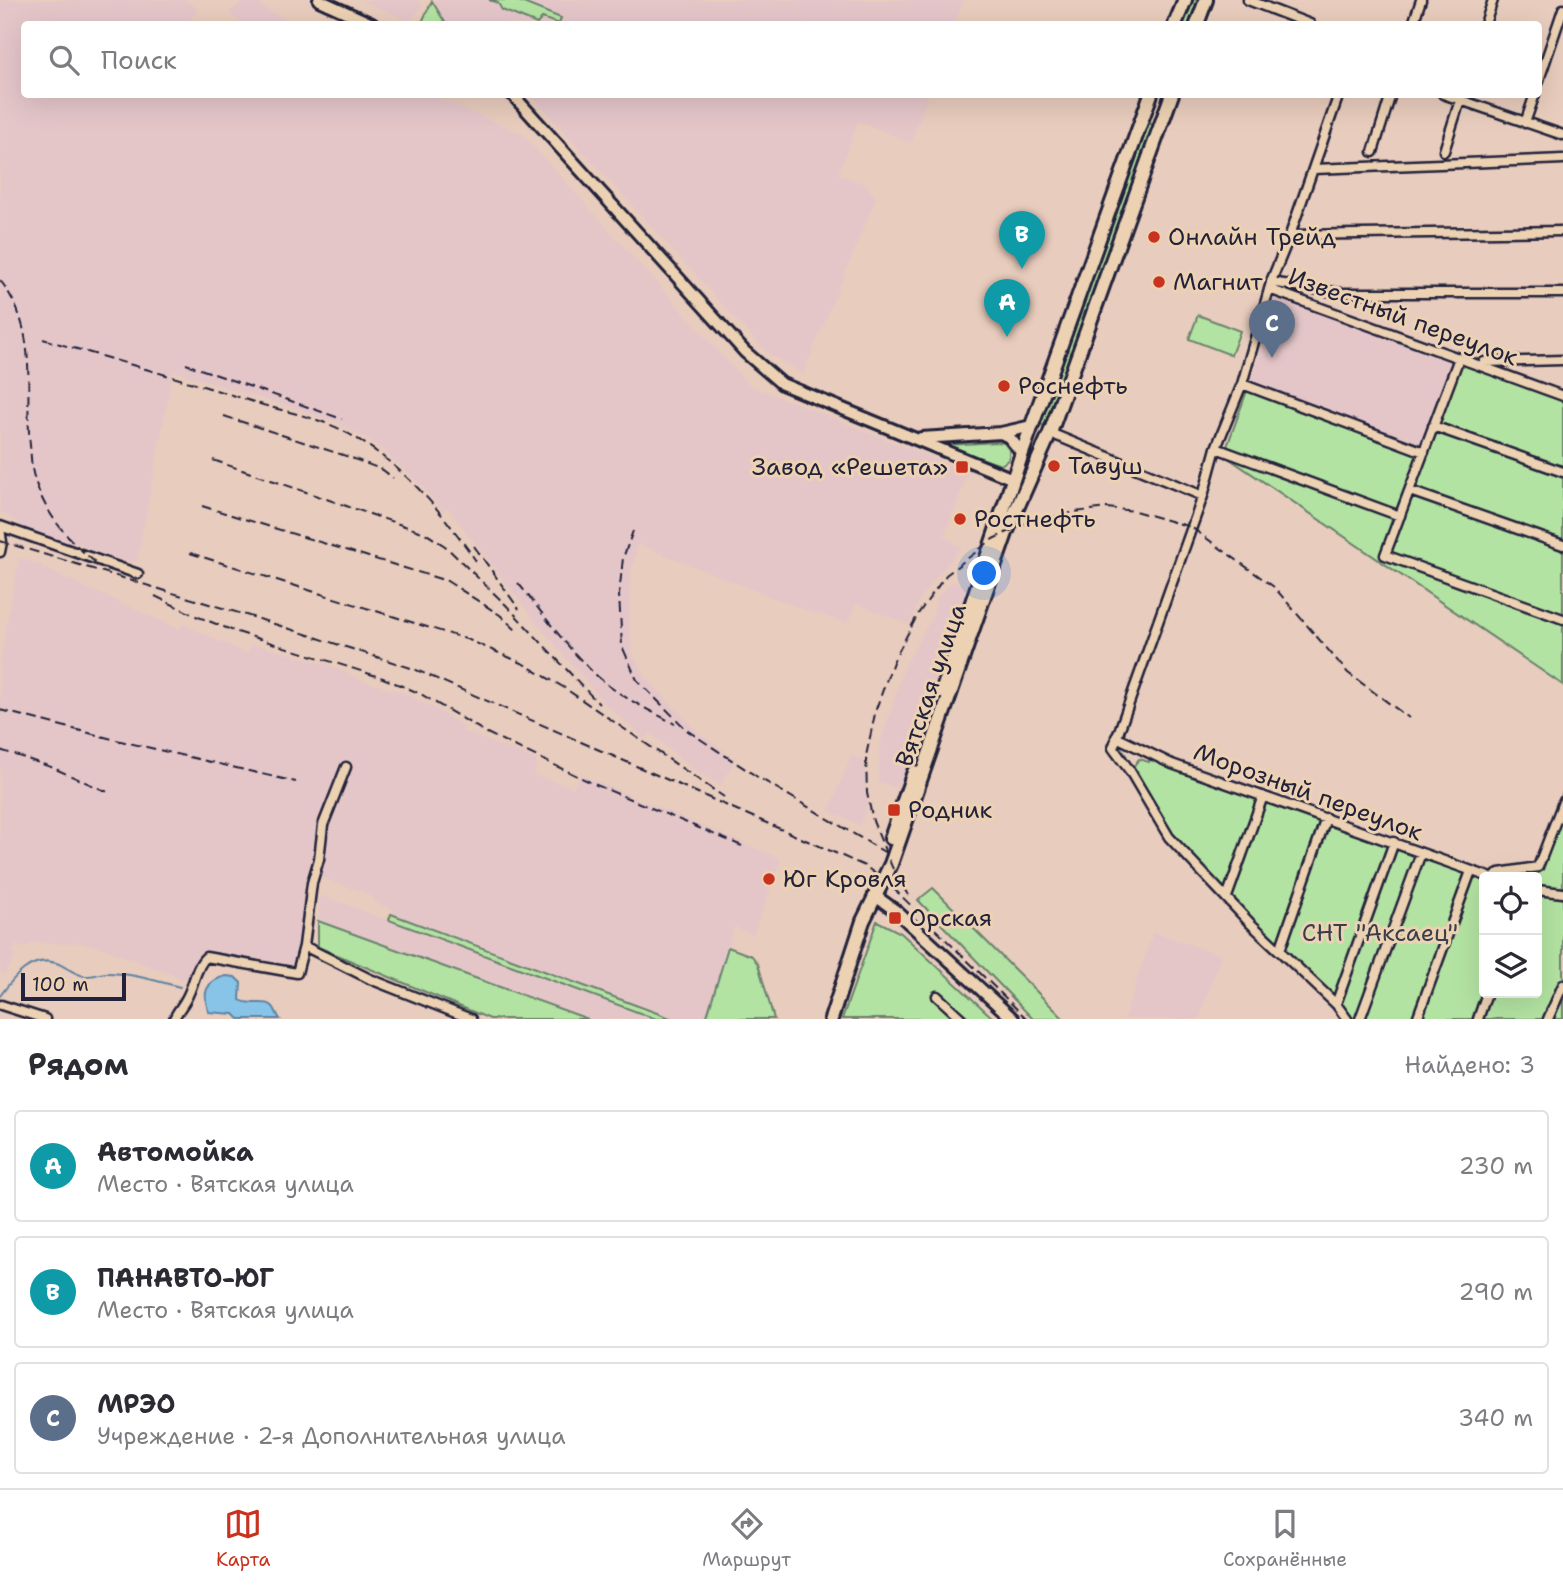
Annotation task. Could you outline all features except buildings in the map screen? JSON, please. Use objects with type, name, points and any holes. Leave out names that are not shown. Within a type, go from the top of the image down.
[{"type":"main road","points":[[319,0],[365,21]]},
{"type":"main road","points":[[1176,21],[1185,0]]},
{"type":"main road","points":[[1198,21],[1206,0]]},
{"type":"main road","points":[[516,98],[745,352],[782,384],[1028,486]]},
{"type":"main road","name":"Вятская улица","points":[[874,895],[1013,479],[1149,98]]},
{"type":"main road","name":"Вятская улица","points":[[831,1019],[863,921],[891,864],[1006,533],[1050,433],[1170,98]]},
{"type":"main road","points":[[1143,115],[1150,122],[1162,121]]},
{"type":"main road","points":[[914,438],[1002,433],[1032,426],[1050,433]]},
{"type":"main road","points":[[1002,433],[1009,437],[1034,470]]},
{"type":"main road","points":[[874,895],[896,911],[1013,1019]]},
{"type":"street","points":[[1248,0],[1302,21]]},
{"type":"street","points":[[1414,21],[1421,0]]},
{"type":"street","points":[[1486,21],[1493,0]]},
{"type":"street","points":[[1542,71],[1563,9]]},
{"type":"street","points":[[1338,98],[1270,285],[1242,384],[1216,448],[1203,496],[1113,748],[1169,837],[1250,923],[1336,1004],[1347,1019]]},
{"type":"street","points":[[1373,152],[1390,98]]},
{"type":"street","points":[[1444,151],[1461,98]]},
{"type":"street","points":[[1464,98],[1563,135]]},
{"type":"street","points":[[1525,122],[1534,98]]},
{"type":"street","points":[[1314,169],[1563,159]]},
{"type":"street","points":[[1290,235],[1563,231]]},
{"type":"street","points":[[1270,285],[1340,293],[1563,293]]},
{"type":"street","name":"Известный переулок","points":[[1270,285],[1563,396]]},
{"type":"street","points":[[1459,358],[1385,555],[1563,619]]},
{"type":"street","points":[[1481,366],[1484,362],[1563,360]]},
{"type":"street","points":[[1242,384],[1424,452]]},
{"type":"street","points":[[1433,426],[1563,472]]},
{"type":"street","points":[[1050,433],[1203,496]]},
{"type":"street","points":[[1216,448],[1400,516]]},
{"type":"street","points":[[1410,491],[1563,545]]},
{"type":"street","points":[[0,552],[0,527],[138,574]]},
{"type":"street","name":"Морозный переулок","points":[[1116,737],[1172,764],[1479,874]]},
{"type":"street","points":[[174,1019],[177,1010],[188,997],[206,957],[297,972],[304,946],[323,825],[346,767]]},
{"type":"street","points":[[1227,897],[1263,796]]},
{"type":"street","points":[[1506,872],[1538,867],[1563,802]]},
{"type":"street","points":[[1280,950],[1326,818]]},
{"type":"street","points":[[1336,1004],[1394,842]]},
{"type":"street","points":[[1360,1019],[1421,853]]},
{"type":"street","points":[[1417,1019],[1471,871]]},
{"type":"street","points":[[1542,891],[1563,893]]},
{"type":"street","points":[[304,946],[370,979],[471,1019]]},
{"type":"street","points":[[1548,1019],[1563,985]]},
{"type":"street","points":[[937,996],[962,1019]]},
{"type":"street","points":[[1478,1019],[1486,998]]},
{"type":"street","points":[[1,1005],[39,1018]]},
{"type":"shaded area","points":[[0,0],[186,0],[198,10],[191,21],[21,21],[21,98],[437,98],[521,133],[749,385],[968,472],[944,536],[961,547],[922,595],[909,625],[856,603],[847,623],[797,607],[638,544],[631,573],[629,621],[632,653],[646,677],[700,734],[735,760],[720,785],[694,770],[651,733],[645,739],[604,703],[539,626],[448,508],[443,511],[421,485],[371,441],[336,422],[173,371],[137,561],[125,562],[89,551],[81,544],[71,545],[46,539],[27,531],[0,512]]},
{"type":"shaded area","points":[[242,0],[256,0],[269,12],[291,21],[239,21],[230,13]]},
{"type":"shaded area","points":[[360,0],[417,0],[422,5],[410,21]]},
{"type":"shaded area","points":[[431,0],[964,0],[955,21],[444,21]]},
{"type":"shaded area","points":[[534,98],[927,98],[911,143],[858,121],[838,174],[865,184],[876,198],[803,374],[766,352]]},
{"type":"shaded area","points":[[1274,292],[1457,362],[1424,453],[1248,388],[1270,325],[1263,323]]},
{"type":"shaded area","points":[[19,558],[42,565],[43,568],[179,629],[182,624],[247,654],[252,644],[330,665],[363,681],[406,694],[464,727],[462,731],[537,760],[534,775],[573,788],[580,775],[781,859],[753,935],[734,927],[706,1019],[673,1019],[391,914],[393,909],[373,902],[373,896],[314,875],[302,968],[288,973],[203,952],[193,983],[100,947],[74,942],[34,942],[22,948],[16,945],[12,951],[16,956],[4,975],[0,972],[0,661]]},
{"type":"shaded area","points":[[953,581],[972,591],[902,790],[878,781],[880,746],[904,667],[934,614],[936,599]]},
{"type":"shaded area","points":[[851,756],[864,760],[868,805],[860,825],[829,811]]},
{"type":"shaded area","points":[[320,895],[656,1019],[588,1019],[318,921]]},
{"type":"shaded area","points":[[1153,932],[1221,955],[1199,1019],[1124,1019]]},
{"type":"green space","points":[[489,0],[516,0],[561,18],[560,21],[542,18],[540,21],[530,21],[502,10],[498,3]]},
{"type":"green space","points":[[1190,0],[1200,0],[1192,21],[1182,21]]},
{"type":"green space","points":[[432,1],[444,21],[422,21]]},
{"type":"green space","points":[[1146,122],[1154,125],[1047,426],[1039,424],[1039,419]]},
{"type":"green space","points":[[1198,315],[1240,331],[1231,355],[1189,339]]},
{"type":"green space","points":[[1457,362],[1563,400],[1563,685],[1224,455],[1248,388],[1424,453]]},
{"type":"green space","points":[[1004,443],[1009,450],[1009,459],[1001,465],[948,447],[948,445]]},
{"type":"green space","name":"СНТ \"Аксаец\"","points":[[1117,741],[1133,767],[1139,759],[1149,762],[1151,757],[1479,878],[1479,998],[1542,998],[1542,872],[1520,872],[1536,865],[1563,791],[1563,1019],[1343,1019],[1186,857],[1114,747]]},
{"type":"green space","points":[[933,888],[1064,1019],[1033,1019],[918,900]]},
{"type":"green space","points":[[391,914],[673,1019],[656,1019],[389,920]]},
{"type":"green space","points":[[318,921],[588,1019],[490,1019],[318,947]]},
{"type":"green space","points":[[877,921],[901,933],[994,1019],[842,1019]]},
{"type":"green space","points":[[728,947],[752,956],[758,964],[774,1019],[706,1019]]},
{"type":"water","points":[[226,976],[235,977],[241,983],[240,1000],[271,1005],[280,1019],[239,1019],[234,1014],[209,1012],[207,989],[214,981]]},
{"type":"waterway","points":[[0,996],[24,970],[31,965],[47,961],[60,964],[81,975],[125,974],[180,987]]},
{"type":"railway","points":[[0,280],[13,300],[25,339],[31,461],[39,491],[61,529],[104,569]]},
{"type":"railway","points":[[43,339],[307,417],[339,429],[368,446],[404,474],[435,507],[476,561]]},
{"type":"railway","points":[[186,364],[342,419]]},
{"type":"railway","points":[[224,416],[349,457],[383,470],[393,478]]},
{"type":"railway","points":[[213,460],[425,533],[445,546],[506,605],[599,704]]},
{"type":"railway","points":[[202,506],[447,581],[500,615],[516,630]]},
{"type":"railway","points":[[908,895],[896,876],[873,821],[867,793],[866,756],[876,709],[893,662],[918,614],[946,575],[993,539],[1027,523],[1107,508],[1135,511],[1191,527],[1274,587],[1348,673],[1409,718]]},
{"type":"railway","points":[[633,531],[623,558],[619,595],[622,646],[637,680],[688,731],[756,776],[886,853]]},
{"type":"railway","points":[[0,541],[414,669],[865,866],[889,884],[1027,1019]]},
{"type":"railway","points":[[474,546],[519,609]]},
{"type":"railway","points":[[190,553],[469,640],[522,663],[563,687],[724,797]]},
{"type":"railway","points":[[518,583],[572,650],[596,675],[625,697],[675,724]]},
{"type":"railway","points":[[155,596],[234,631],[383,678],[419,693],[487,733],[594,784],[742,846]]},
{"type":"railway","points":[[0,710],[296,782]]},
{"type":"railway","points":[[0,750],[51,767],[110,793]]},
{"type":"place","name":"Онлайн Трейд","points":[[1154,237]]},
{"type":"place","name":"ПАНАВТО-ЮГ","points":[[1022,269]]},
{"type":"place","name":"Магнит","points":[[1159,282]]},
{"type":"place","name":"Автомойка","points":[[1007,337]]},
{"type":"place","name":"МРЭО","points":[[1272,358]]},
{"type":"place","name":"Роснефть","points":[[1004,386]]},
{"type":"place","name":"Тавуш","points":[[1054,466]]},
{"type":"place","name":"Завод «Решета»","points":[[962,467]]},
{"type":"place","name":"Ростнефть","points":[[960,519]]},
{"type":"place","name":"Родник","points":[[894,810]]},
{"type":"place","name":"Юг Кровля","points":[[769,879]]},
{"type":"place","name":"Орская","points":[[895,918]]}]
